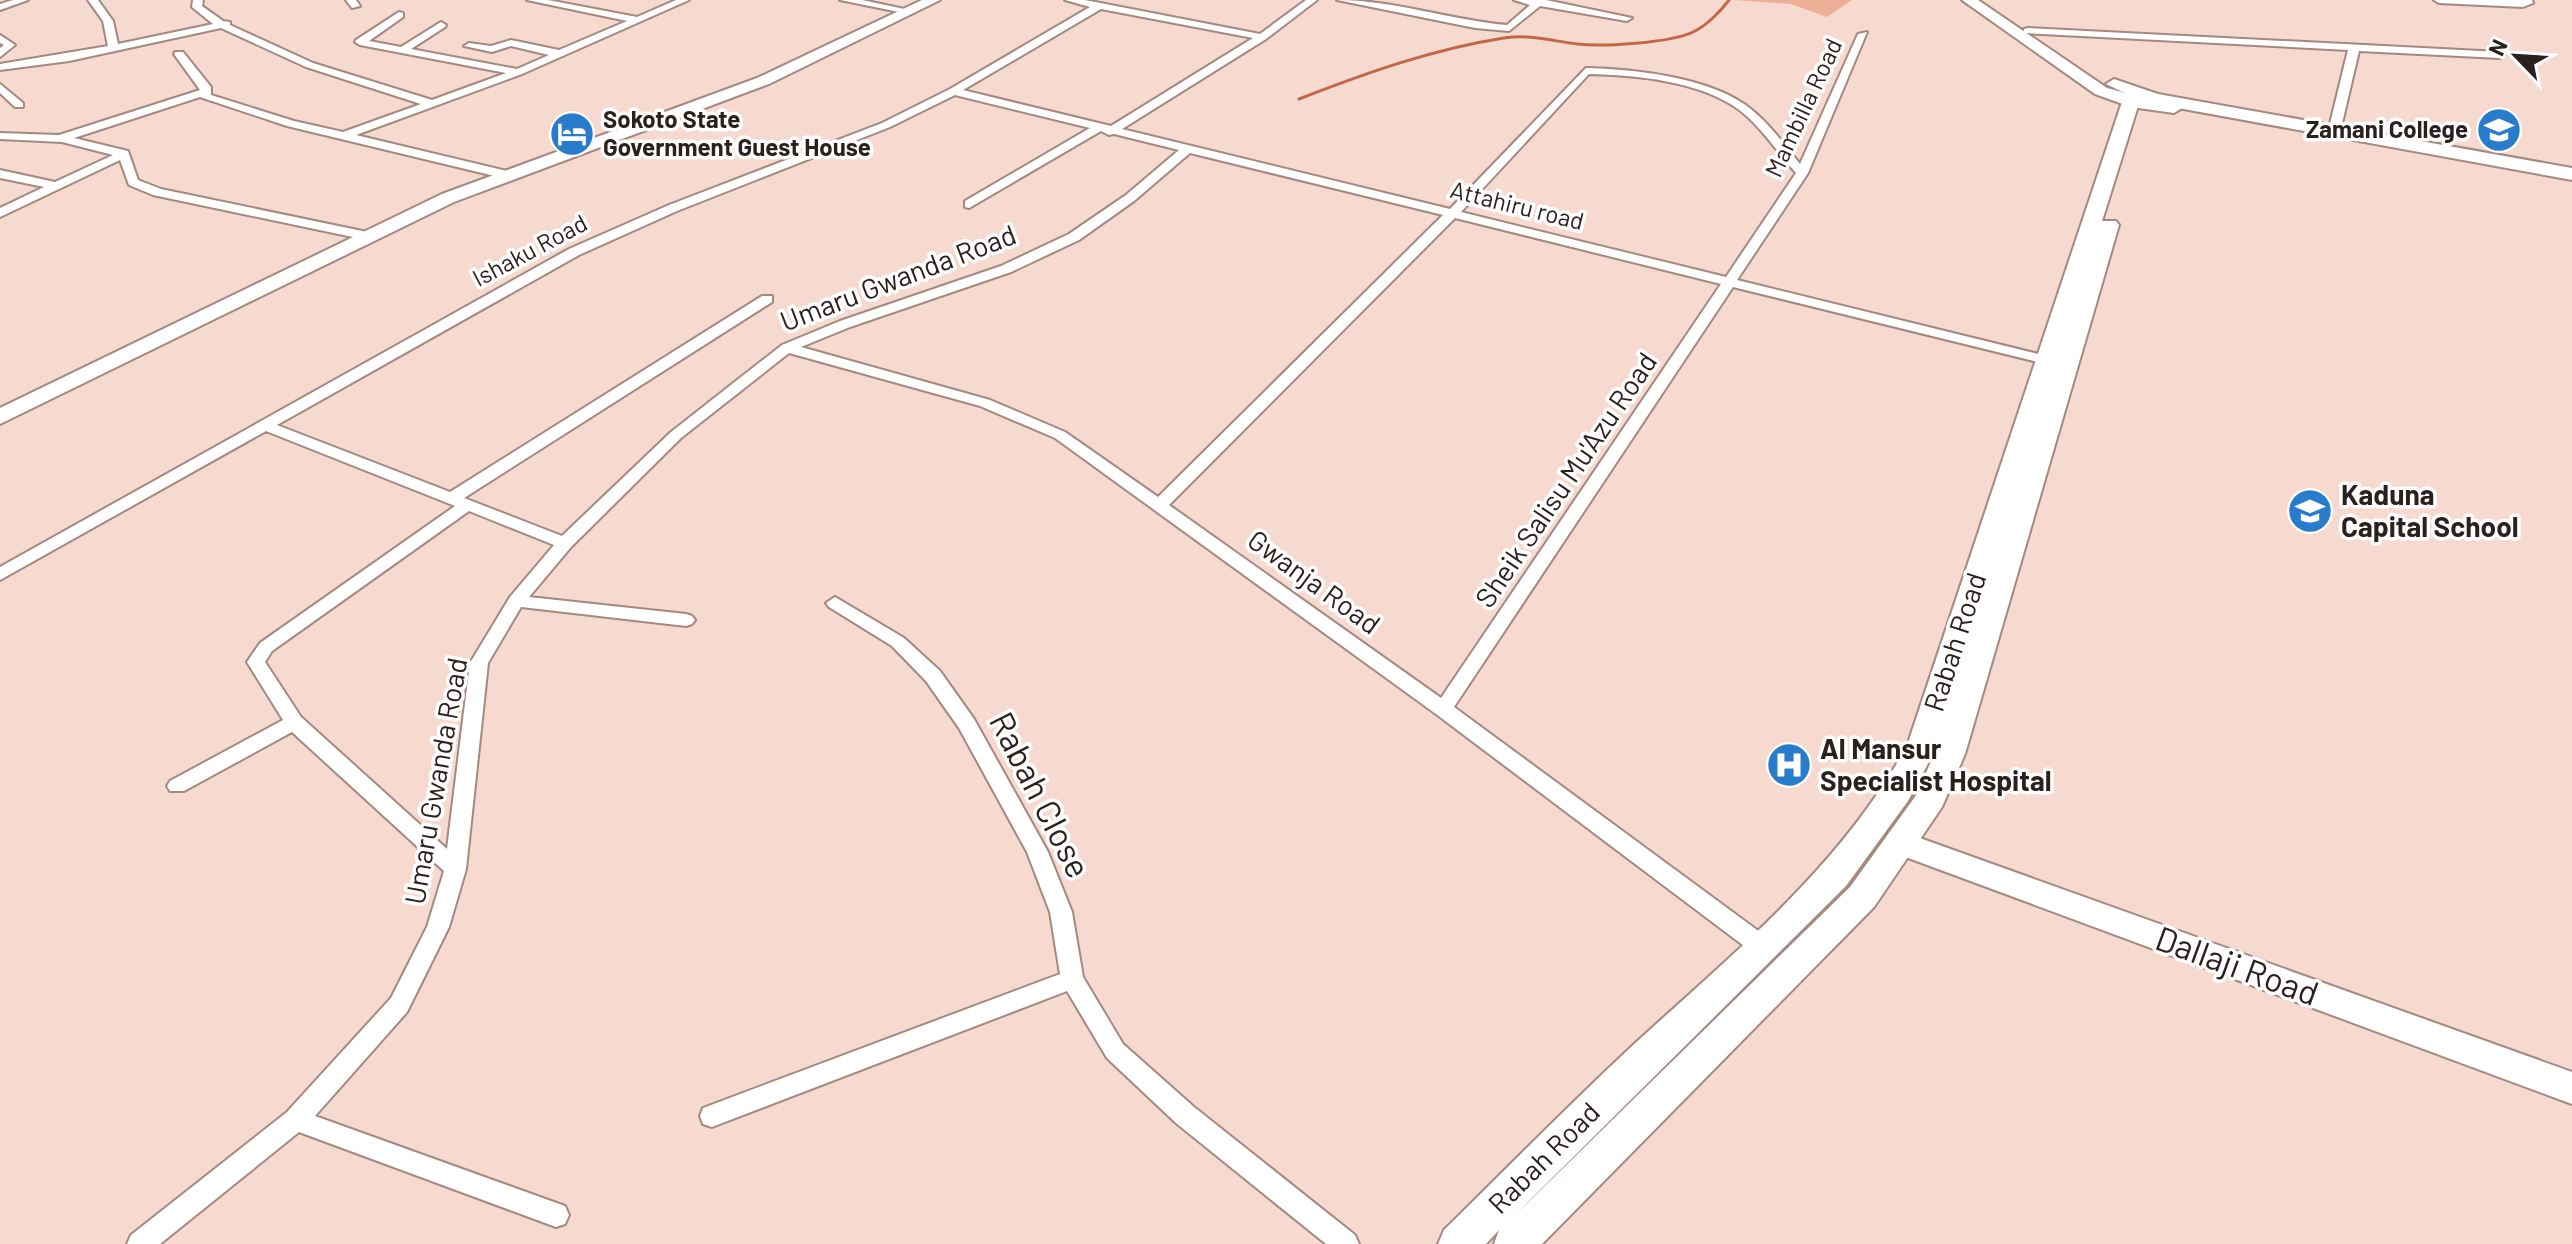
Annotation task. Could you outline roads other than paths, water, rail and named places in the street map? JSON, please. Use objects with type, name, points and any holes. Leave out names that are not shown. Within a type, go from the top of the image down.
[{"type":"main road","points":[[2108,88],[2138,108],[2149,111],[2174,108],[2334,133],[2572,177]]},
{"type":"main road","points":[[2108,88],[2138,108],[2334,133]]},
{"type":"main road","name":"Rabah Road","points":[[1514,1244],[1862,897],[1903,844],[1931,799],[1950,754],[2057,363],[2138,108]]},
{"type":"main road","name":"Rabah Road","points":[[1458,1244],[1641,1062],[1829,886],[1873,833],[1902,788],[1922,746],[2057,363]]},
{"type":"street","points":[[0,7],[23,0]]},
{"type":"street","points":[[93,0],[108,21],[113,47]]},
{"type":"street","points":[[198,0],[197,7],[205,14],[261,44],[326,70],[433,104]]},
{"type":"street","points":[[532,0],[638,20]]},
{"type":"street","points":[[344,136],[518,72],[684,0]]},
{"type":"street","points":[[845,0],[909,11]]},
{"type":"street","points":[[0,417],[367,236],[507,175],[763,81],[933,0]]},
{"type":"street","points":[[1070,0],[1262,37]]},
{"type":"street","points":[[969,204],[1104,130],[1262,37],[1312,0]]},
{"type":"street","points":[[1342,0],[1475,25],[1509,28],[1540,2]]},
{"type":"street","points":[[1519,0],[1627,18]]},
{"type":"street","points":[[1969,0],[2108,88]]},
{"type":"street","points":[[1982,0],[2108,88]]},
{"type":"street","points":[[2439,0],[2523,4],[2528,3],[2527,0]]},
{"type":"street","name":"Ishaku Road","points":[[0,574],[574,252],[673,208],[850,141],[954,91],[1099,6]]},
{"type":"street","points":[[399,15],[360,42],[405,48],[518,72]]},
{"type":"street","points":[[0,67],[54,61],[226,24]]},
{"type":"street","points":[[405,48],[441,25]]},
{"type":"street","points":[[2028,31],[2500,55]]},
{"type":"street","name":"Mambilla Road","points":[[1733,281],[1802,173],[1863,34]]},
{"type":"street","points":[[0,38],[10,45],[0,54]]},
{"type":"street","points":[[469,46],[492,49],[511,43],[561,54]]},
{"type":"street","points":[[2334,133],[2354,48]]},
{"type":"street","points":[[179,54],[188,69],[206,87],[205,97],[238,109],[507,175]]},
{"type":"street","points":[[1159,505],[1453,213],[1586,71],[1646,79],[1731,99],[1745,109],[1802,173]]},
{"type":"street","points":[[0,87],[19,105]]},
{"type":"street","name":"Attahiru road","points":[[954,91],[2057,363]]},
{"type":"street","points":[[62,139],[205,92]]},
{"type":"street","points":[[0,136],[62,139],[124,154]]},
{"type":"street","name":"Umaru Gwanda Road","points":[[140,1244],[296,1120],[399,1005],[438,927],[455,869],[479,663],[516,601],[565,543],[676,435],[787,348],[1006,269],[1074,237],[1130,198],[1186,150]]},
{"type":"street","points":[[124,154],[133,182],[157,192],[367,236]]},
{"type":"street","points":[[0,213],[124,154]]},
{"type":"street","points":[[0,174],[56,186]]},
{"type":"street","name":"Sheik Salisu Mu'Azu Road","points":[[1443,709],[1733,281]]},
{"type":"street","points":[[455,869],[294,722],[256,662],[266,647],[461,501],[767,299]]},
{"type":"street","name":"Gwanja Road","points":[[787,348],[916,381],[998,408],[1060,435],[1443,709],[1764,948]]},
{"type":"street","points":[[264,425],[565,543]]},
{"type":"street","points":[[516,601],[686,620]]},
{"type":"street","name":"Rabah Close","points":[[835,603],[898,642],[933,676],[967,724],[1047,876],[1061,912],[1072,979],[1115,1051],[1185,1115],[1346,1244]]},
{"type":"street","points":[[177,786],[294,722]]},
{"type":"street","name":"Dallaji Road","points":[[1903,844],[2572,1088]]},
{"type":"street","points":[[712,1116],[1072,979]]},
{"type":"street","points":[[296,1120],[556,1215]]},
{"type":"waterway","points":[[1299,99],[1400,63],[1504,38],[1532,37],[1602,45],[1682,36],[1708,22],[1729,0]]},
{"type":"place","name":"Zamani College","points":[[2499,130]]},
{"type":"place","name":"Sokoto State Government Guest House","points":[[572,134]]},
{"type":"place","name":"Kaduna Capital School","points":[[2310,511]]},
{"type":"place","name":"Al Mansur Specialist Hospital","points":[[1789,765]]}]
